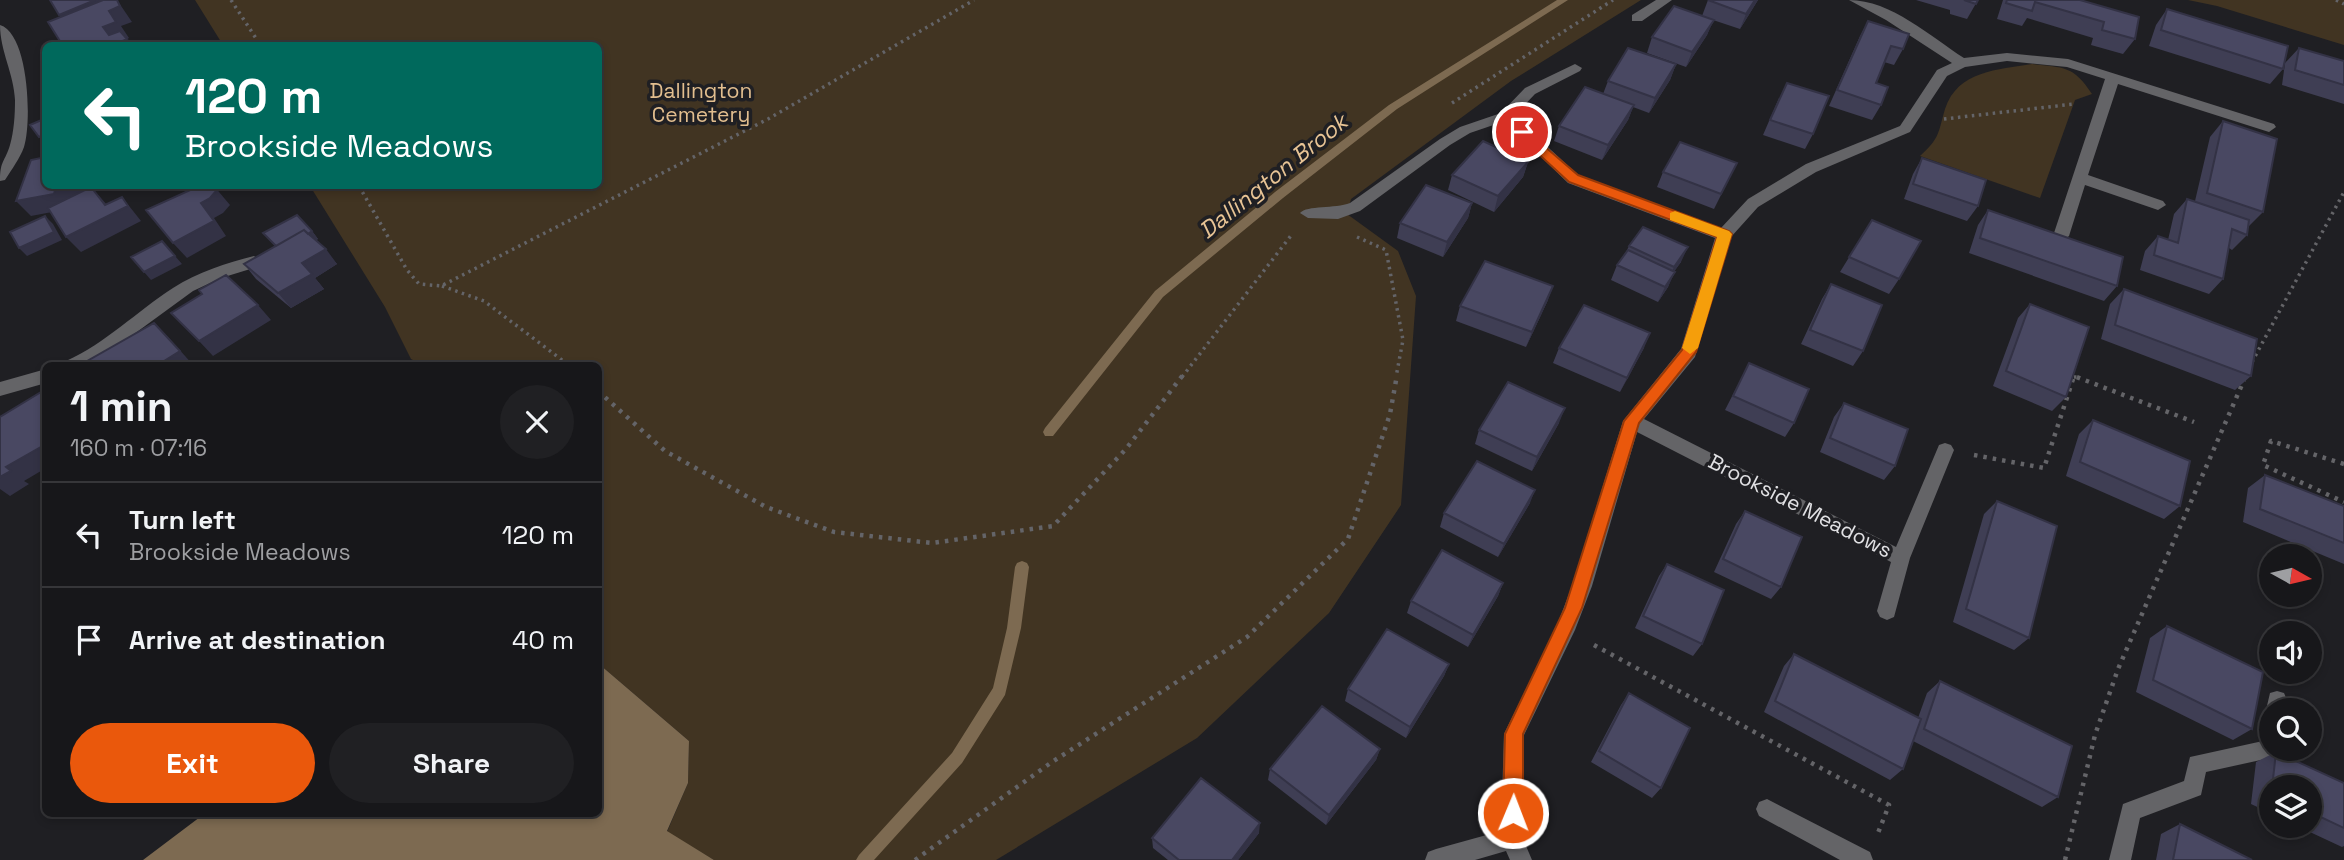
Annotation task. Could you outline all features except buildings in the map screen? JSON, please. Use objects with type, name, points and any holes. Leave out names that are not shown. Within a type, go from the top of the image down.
[{"type":"street","points":[[1637,18],[1665,0]]},
{"type":"street","points":[[1856,0],[1891,17],[1962,63]]},
{"type":"street","points":[[0,29],[14,53],[22,81],[18,144],[0,176]]},
{"type":"street","points":[[1521,860],[1513,839],[1514,734],[1565,629],[1632,421],[1689,352],[1724,234],[1753,203],[1811,168],[1905,129],[1913,113],[1942,73],[1962,63],[2007,57],[2068,62],[2269,127]]},
{"type":"street","points":[[1308,213],[1338,214],[1355,207],[1465,130],[1506,116],[1531,91],[1575,68]]},
{"type":"street","points":[[2061,236],[2113,76]]},
{"type":"street","points":[[1506,116],[1573,179],[1724,234]]},
{"type":"street","points":[[2079,177],[2158,205]]},
{"type":"street","points":[[82,362],[116,343],[180,292],[214,275],[254,262]]},
{"type":"street","points":[[0,389],[42,377]]},
{"type":"street","name":"Brookside Meadows","points":[[1632,421],[1901,558],[1945,450]]},
{"type":"street","points":[[1887,611],[1901,558]]},
{"type":"street","points":[[2120,860],[2131,811],[2194,788],[2197,764],[2259,752]]},
{"type":"street","points":[[1767,808],[1862,860]]},
{"type":"street","points":[[1436,860],[1513,839]]},
{"type":"path","points":[[231,0],[258,42]]},
{"type":"path","points":[[441,286],[768,119],[974,0]]},
{"type":"path","points":[[1445,108],[1613,0]]},
{"type":"path","points":[[2336,0],[2344,4]]},
{"type":"path","points":[[1913,113],[1945,119],[2103,100]]},
{"type":"path","points":[[361,189],[407,270],[419,284],[441,286],[484,301],[565,362]]},
{"type":"path","points":[[2065,860],[2095,735],[2118,669],[2252,362],[2344,192]]},
{"type":"path","points":[[602,395],[665,451],[766,507],[834,532],[933,543],[1054,526],[1126,449],[1308,213],[1386,250],[1403,340],[1390,414],[1348,539],[1247,637],[1052,762],[915,860]]},
{"type":"path","points":[[1945,450],[2044,468],[2074,376],[2194,422]]},
{"type":"path","points":[[2344,464],[2271,441],[2263,465],[2344,502]]},
{"type":"path","points":[[1565,629],[1889,805],[1876,838]]},
{"type":"green space","name":"Dallington Cemetery","points":[[195,0],[1641,0],[1511,81],[1351,199],[1347,214],[1398,251],[1416,296],[1401,505],[1329,613],[1197,738],[996,860],[714,860],[667,832],[688,783],[689,741],[602,667],[602,362],[417,362],[411,359],[385,307],[312,189],[602,189],[602,42],[221,42]]},
{"type":"green space","points":[[2188,0],[2344,0],[2344,45],[2217,6]]},
{"type":"green space","points":[[2032,64],[2052,66],[2073,73],[2092,94],[2075,100],[2040,198],[1920,156],[1935,140],[1945,109],[1959,86],[1981,74]]},
{"type":"shaded area","points":[[602,667],[689,741],[688,783],[667,831],[714,860],[143,860],[200,817],[602,817]]},
{"type":"waterway","name":"Dallington Brook","points":[[1049,432],[1159,294],[1279,195],[1393,107],[1563,0]]},
{"type":"waterway","name":"Dallington Brook","points":[[864,860],[957,758],[1000,690],[1014,628],[1022,567]]},
{"type":"slow traffic","points":[[1675,216],[1724,234],[1690,348]]},
{"type":"route","points":[[1513,813],[1514,734],[1573,608],[1632,421],[1689,352],[1724,234],[1573,179],[1522,132]]}]
